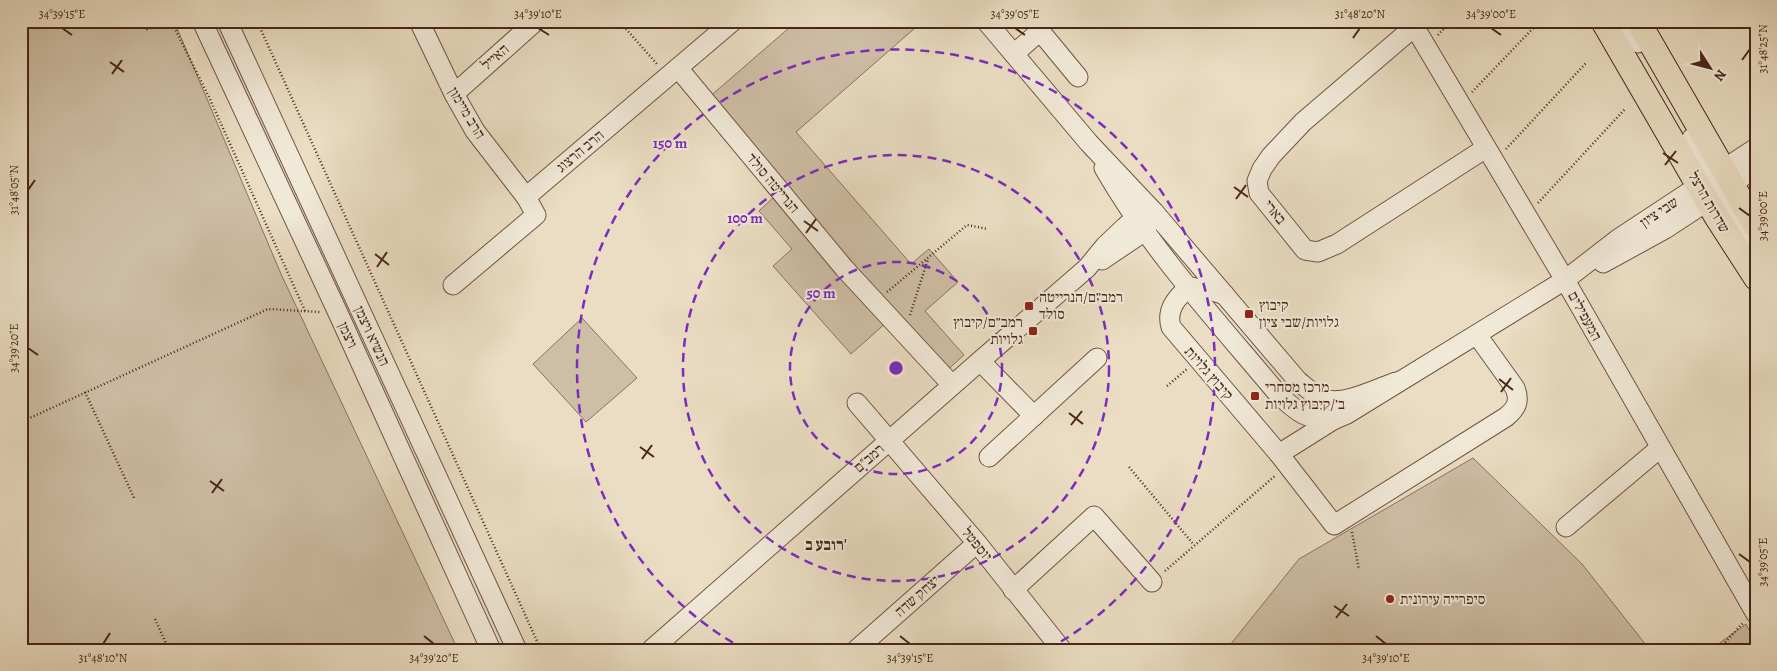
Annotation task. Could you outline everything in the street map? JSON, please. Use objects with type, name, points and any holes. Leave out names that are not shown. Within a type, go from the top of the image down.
[{"type":"main road","name":"שדרות הרצל","points":[[1603,21],[1746,226]]},
{"type":"main road","name":"שדרות הרצל","points":[[1638,32],[1716,185],[1756,278]]},
{"type":"street","name":"ויצמן","points":[[202,21],[338,313],[490,649]]},
{"type":"street","name":"הנשיא ויצמן","points":[[227,21],[518,650]]},
{"type":"street","name":"הרב מיימון","points":[[419,21],[454,94],[475,131],[526,197]]},
{"type":"street","name":"האייל","points":[[454,94],[536,21]]},
{"type":"street","name":"הרב הרצוג","points":[[526,197],[733,21]]},
{"type":"street","points":[[986,21],[1089,143],[1154,212],[1225,295]]},
{"type":"street","points":[[1620,21],[1638,32]]},
{"type":"street","points":[[1628,21],[1638,32]]},
{"type":"street","name":"המעפילים","points":[[1413,24],[1565,280],[1755,612]]},
{"type":"street","name":"בארי","points":[[1413,24],[1303,122],[1271,156],[1262,169],[1257,181],[1259,193],[1305,250],[1318,252],[1337,244],[1490,155]]},
{"type":"street","points":[[1014,54],[1040,31],[1078,77]]},
{"type":"street","name":"הנרייטה סולד","points":[[673,72],[875,303],[952,385]]},
{"type":"street","points":[[1089,143],[1115,188],[1140,225],[1188,287],[1288,404],[1308,418],[1332,420]]},
{"type":"street","name":"שבי ציון","points":[[1716,185],[1756,148]]},
{"type":"street","name":"שבי ציון","points":[[1283,460],[1332,420],[1347,414],[1396,382],[1477,335],[1565,280],[1618,239],[1716,185],[1756,166]]},
{"type":"street","points":[[453,285],[536,215],[526,197]]},
{"type":"street","name":"רמב\"ם","points":[[651,650],[1088,268],[1113,254],[1154,212]]},
{"type":"street","points":[[1746,226],[1756,254]]},
{"type":"street","points":[[1746,226],[1756,264]]},
{"type":"street","points":[[1188,287],[1210,290],[1225,295]]},
{"type":"street","name":"קיבוץ גלויות","points":[[1188,287],[1179,295],[1172,306],[1169,320],[1175,334],[1283,460],[1334,525],[1348,516]]},
{"type":"street","name":"שבי ציון","points":[[1225,295],[1298,381],[1319,397],[1338,401],[1396,382]]},
{"type":"street","points":[[1348,516],[1506,416],[1515,408],[1518,398],[1515,388],[1477,335]]},
{"type":"street","points":[[989,457],[1097,358]]},
{"type":"street","points":[[980,361],[1034,416]]},
{"type":"street","name":"יוספטל","points":[[857,403],[977,543],[1062,650]]},
{"type":"street","points":[[1566,526],[1660,448]]},
{"type":"street","points":[[1013,590],[1094,516],[1152,582]]},
{"type":"street","name":"יצחק שדה","points":[[856,650],[977,543]]},
{"type":"path","points":[[135,21],[148,29],[180,21]]},
{"type":"path","points":[[256,21],[541,650]]},
{"type":"path","points":[[619,21],[673,72]]},
{"type":"path","points":[[1460,104],[1540,21]]},
{"type":"path","points":[[172,22],[209,97],[305,311]]},
{"type":"path","points":[[1490,155],[1586,63]]},
{"type":"path","points":[[1527,215],[1625,108]]},
{"type":"path","points":[[875,303],[967,225],[988,229]]},
{"type":"path","points":[[904,334],[929,257]]},
{"type":"path","points":[[21,422],[268,309],[338,313]]},
{"type":"path","points":[[1167,386],[1198,360]]},
{"type":"path","points":[[85,392],[135,500]]},
{"type":"path","points":[[1152,582],[1194,545],[1283,460]]},
{"type":"path","points":[[1129,468],[1194,545]]},
{"type":"path","points":[[1348,516],[1359,570]]},
{"type":"path","points":[[1718,650],[1755,612]]},
{"type":"path","points":[[155,619],[169,650]]},
{"type":"shaded area","points":[[21,21],[174,21],[281,274],[458,650],[21,650]]},
{"type":"shaded area","points":[[797,21],[923,21],[796,132],[911,264],[929,249],[958,282],[925,311],[964,355],[944,373],[707,99]]},
{"type":"shaded area","points":[[776,195],[887,322],[851,354],[773,266],[792,249],[759,211]]},
{"type":"shaded area","points":[[582,318],[637,378],[586,422],[533,364]]},
{"type":"shaded area","points":[[1473,458],[1582,564],[1650,650],[1226,650],[1299,559]]},
{"type":"shaded area","points":[[1746,624],[1756,643],[1756,650],[1710,650]]},
{"type":"place","name":"רמב״ם/הנרייטה סולד","points":[[1029,306]]},
{"type":"place","name":"קיבוץ גלויות/שבי ציון","points":[[1249,314]]},
{"type":"place","name":"רמב״ם/קיבוץ גלויות","points":[[1033,331]]},
{"type":"place","name":"מרכז מסחרי ב׳/קיבוץ גלויות","points":[[1255,396]]},
{"type":"place","name":"סיפרייה עירונית","points":[[1390,599]]},
{"type":"district","name":"רובע ב'","points":[[826,545]]}]
